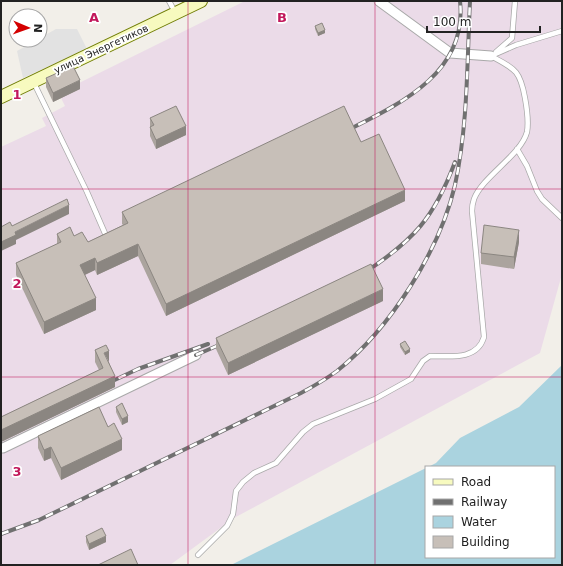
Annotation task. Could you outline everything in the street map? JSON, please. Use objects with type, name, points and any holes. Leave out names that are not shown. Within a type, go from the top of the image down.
[{"type":"main road","name":"улица Энергетиков","points":[[1,97],[176,14],[200,1]]},
{"type":"street","points":[[379,1],[450,52],[491,56]]},
{"type":"street","points":[[2,448],[196,356]]},
{"type":"lane","points":[[169,1],[176,14]]},
{"type":"lane","points":[[491,56],[512,38],[515,1]]},
{"type":"lane","points":[[491,56],[516,44],[562,31]]},
{"type":"lane","points":[[198,555],[227,526],[233,514],[236,491],[243,482],[254,473],[276,463],[303,432],[313,424],[375,399],[411,380],[423,361],[430,356],[466,355],[478,349],[484,337],[474,248],[472,211],[474,198],[493,174],[518,149],[526,132],[527,112],[523,86],[514,68],[491,56]]},
{"type":"lane","points":[[33,82],[87,192],[107,238]]},
{"type":"lane","points":[[518,149],[542,199],[562,218]]},
{"type":"shaded area","points":[[245,1],[562,1],[562,274],[540,353],[234,518],[170,565],[1,565],[1,147],[46,126],[42,118],[65,106],[61,98],[77,84]]},
{"type":"shaded area","points":[[56,29],[77,29],[87,49],[23,78],[17,51],[22,48],[48,48],[48,34]]},
{"type":"water","points":[[562,365],[562,565],[231,565],[425,468],[425,558],[555,558],[555,466],[430,466],[436,463],[460,438],[519,407]]},
{"type":"building","points":[[322,23],[325,30],[318,33],[315,26]]},
{"type":"building","points":[[73,66],[80,80],[53,93],[46,78]]},
{"type":"building","points":[[176,106],[186,126],[156,140],[150,127],[154,125],[150,118]]},
{"type":"building","points":[[344,106],[361,142],[379,134],[405,190],[166,304],[138,244],[97,263],[95,258],[80,265],[96,298],[44,322],[16,263],[61,242],[57,234],[70,227],[74,236],[82,232],[88,242],[128,223],[122,212]]},
{"type":"building","points":[[67,199],[69,205],[15,232],[16,235],[1,242],[1,227],[10,222],[12,226]]},
{"type":"building","points":[[484,225],[519,230],[514,257],[481,253]]},
{"type":"building","points":[[371,264],[383,289],[228,363],[216,338]]},
{"type":"building","points":[[405,341],[410,349],[405,352],[400,344]]},
{"type":"building","points":[[106,345],[109,351],[104,353],[115,376],[1,430],[1,417],[103,368],[95,350]]},
{"type":"building","points":[[122,403],[128,416],[122,419],[116,407]]},
{"type":"building","points":[[99,407],[108,427],[114,423],[122,439],[61,468],[51,447],[44,450],[38,436]]},
{"type":"building","points":[[102,528],[106,536],[89,544],[86,536]]},
{"type":"building","points":[[131,549],[138,565],[98,565]]},
{"type":"railway","points":[[344,132],[407,98],[425,84],[441,67],[453,48],[460,26],[460,1]]},
{"type":"railway","points":[[1,534],[39,520],[301,393],[337,371],[357,354],[376,333],[394,311],[410,287],[438,236],[448,210],[455,185],[465,116],[470,1]]},
{"type":"railway","points":[[364,273],[396,250],[420,226],[439,198],[455,162]]},
{"type":"railway","points":[[196,355],[226,342]]},
{"type":"railway","points":[[104,385],[138,369],[208,344]]}]
